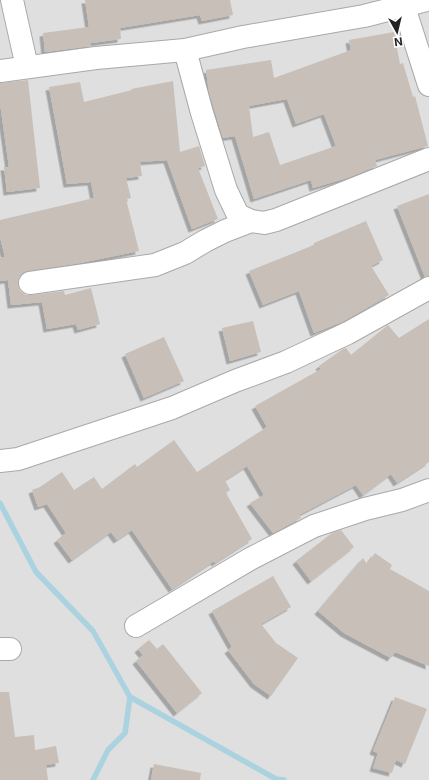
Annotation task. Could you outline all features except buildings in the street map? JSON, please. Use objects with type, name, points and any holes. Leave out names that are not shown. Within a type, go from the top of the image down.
[{"type":"street","points":[[12,0],[27,67]]},
{"type":"street","points":[[0,71],[96,58],[185,50],[243,37],[364,16],[427,0]]},
{"type":"street","points":[[404,7],[429,85]]},
{"type":"street","points":[[185,50],[202,113],[226,190],[238,215],[251,221],[264,223],[276,220],[429,159]]},
{"type":"street","points":[[30,283],[155,266],[186,253],[225,231],[251,221]]},
{"type":"street","points":[[9,460],[172,408],[235,381],[286,362],[348,333],[429,288]]},
{"type":"street","points":[[136,626],[250,559],[314,526],[365,509],[402,500],[429,490]]},
{"type":"shaded area","points":[[0,0],[429,0],[429,780],[0,780]]},
{"type":"waterway","points":[[0,503],[36,572],[93,631],[130,697],[125,733],[108,750],[93,780]]},
{"type":"waterway","points":[[130,697],[276,779],[284,780]]}]
